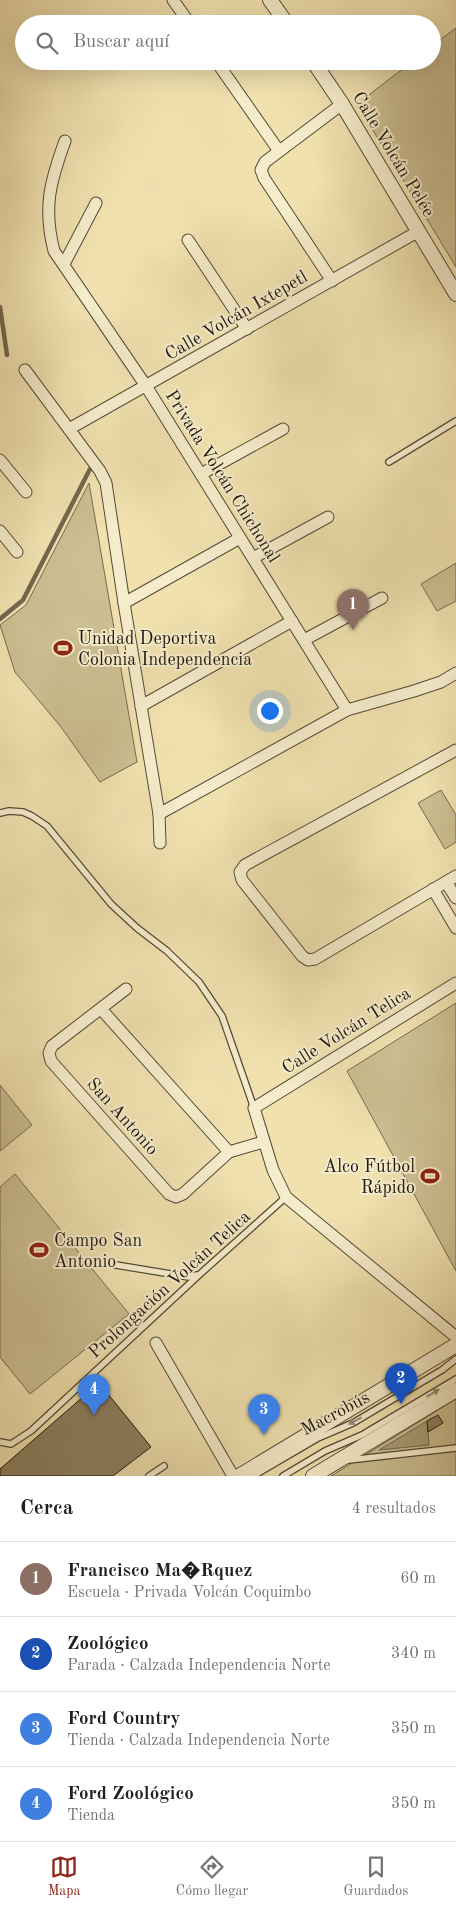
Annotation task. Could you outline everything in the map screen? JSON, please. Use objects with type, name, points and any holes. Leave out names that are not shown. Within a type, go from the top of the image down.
[{"type":"street","points":[[173,0],[184,15]]},
{"type":"street","points":[[270,0],[281,15]]},
{"type":"street","points":[[222,70],[280,150]]},
{"type":"street","name":"Calle Volcán Pelée","points":[[319,70],[342,104],[456,294]]},
{"type":"street","points":[[332,280],[264,178],[261,170],[265,162],[342,104]]},
{"type":"street","name":"Privada Volcán Chichonal","points":[[66,141],[50,184],[48,212],[54,252],[146,386],[347,710]]},
{"type":"street","points":[[64,264],[96,203]]},
{"type":"street","name":"Calle Volcán Ixtepetl","points":[[69,429],[419,231]]},
{"type":"street","points":[[188,240],[247,329]]},
{"type":"street","points":[[25,370],[100,471],[106,483],[124,603],[160,814],[160,843]]},
{"type":"street","points":[[201,474],[283,429]]},
{"type":"street","points":[[0,460],[26,492]]},
{"type":"street","points":[[253,558],[328,517]]},
{"type":"street","points":[[0,531],[17,552]]},
{"type":"street","points":[[124,603],[240,538]]},
{"type":"street","points":[[304,640],[382,598]]},
{"type":"street","points":[[141,706],[292,621]]},
{"type":"street","points":[[160,814],[347,710],[441,682],[456,673]]},
{"type":"street","points":[[444,908],[456,899],[451,879],[315,958],[308,960],[302,956],[242,880],[240,872],[245,865],[456,750]]},
{"type":"street","points":[[433,890],[456,928]]},
{"type":"street","name":"Calle Volcán Telica","points":[[254,1108],[456,983]]},
{"type":"street","name":"San Antonio","points":[[126,989],[52,1046],[49,1053],[51,1061],[169,1194],[176,1197],[183,1194],[229,1152],[263,1142]]},
{"type":"street","points":[[101,1008],[229,1152]]},
{"type":"street","points":[[254,1108],[273,1170],[286,1197],[456,1337]]},
{"type":"street","points":[[156,1343],[233,1476]]},
{"type":"street","points":[[239,1476],[456,1345]]},
{"type":"street","points":[[313,1476],[456,1388]]},
{"type":"lane","points":[[389,462],[456,421]]},
{"type":"lane","points":[[0,813],[9,811],[23,812],[46,826],[111,904],[199,982],[222,1016],[254,1108]]},
{"type":"lane","name":"Prolongación Volcán Telica","points":[[0,1442],[11,1444],[31,1431],[286,1197]]},
{"type":"lane","points":[[116,1265],[189,1277],[200,1274]]},
{"type":"lane","name":"Macrobús","points":[[253,1476],[318,1438],[353,1423],[442,1370],[456,1359]]},
{"type":"lane","name":"Macrobús","points":[[283,1476],[325,1451],[362,1435],[456,1388]]},
{"type":"lane","points":[[338,1461],[456,1448]]},
{"type":"lane","points":[[149,1476],[164,1466]]},
{"type":"shaded area","points":[[456,28],[456,267],[357,104],[401,70],[441,70],[441,39]]},
{"type":"shaded area","name":"Unidad Deportiva Colonia Independencia","points":[[89,483],[137,762],[100,782],[61,727],[15,672],[0,625],[26,605]]},
{"type":"shaded area","points":[[456,563],[456,601],[437,611],[421,584]]},
{"type":"shaded area","points":[[441,790],[456,815],[456,842],[445,849],[418,803]]},
{"type":"shaded area","name":"Alco Fútbol Rápido","points":[[456,1003],[456,1271],[347,1071]]},
{"type":"shaded area","points":[[0,1085],[32,1125],[0,1151]]},
{"type":"shaded area","name":"Campo San Antonio","points":[[15,1174],[129,1314],[30,1394],[0,1357],[0,1187]]},
{"type":"shaded area","points":[[456,1399],[456,1476],[331,1476]]},
{"type":"shaded area","points":[[427,1421],[429,1445],[379,1450]]},
{"type":"building","points":[[99,1383],[151,1447],[113,1476],[0,1476],[0,1469]]},
{"type":"building","points":[[438,1415],[443,1423],[428,1432],[427,1421]]},
{"type":"waterway","points":[[0,307],[7,355]]},
{"type":"waterway","points":[[0,619],[23,600],[90,469]]},
{"type":"place","name":"Francisco Ma�Rquez","points":[[353,630]]},
{"type":"place","name":"Unidad Deportiva Colonia Independencia","points":[[63,648]]},
{"type":"place","name":"Alco Fútbol Rápido","points":[[430,1176]]},
{"type":"place","name":"Campo San Antonio","points":[[39,1250]]},
{"type":"place","name":"Zoológico","points":[[401,1404]]},
{"type":"place","name":"Ford Zoológico","points":[[94,1415]]},
{"type":"place","name":"Ford Country","points":[[264,1435]]}]
